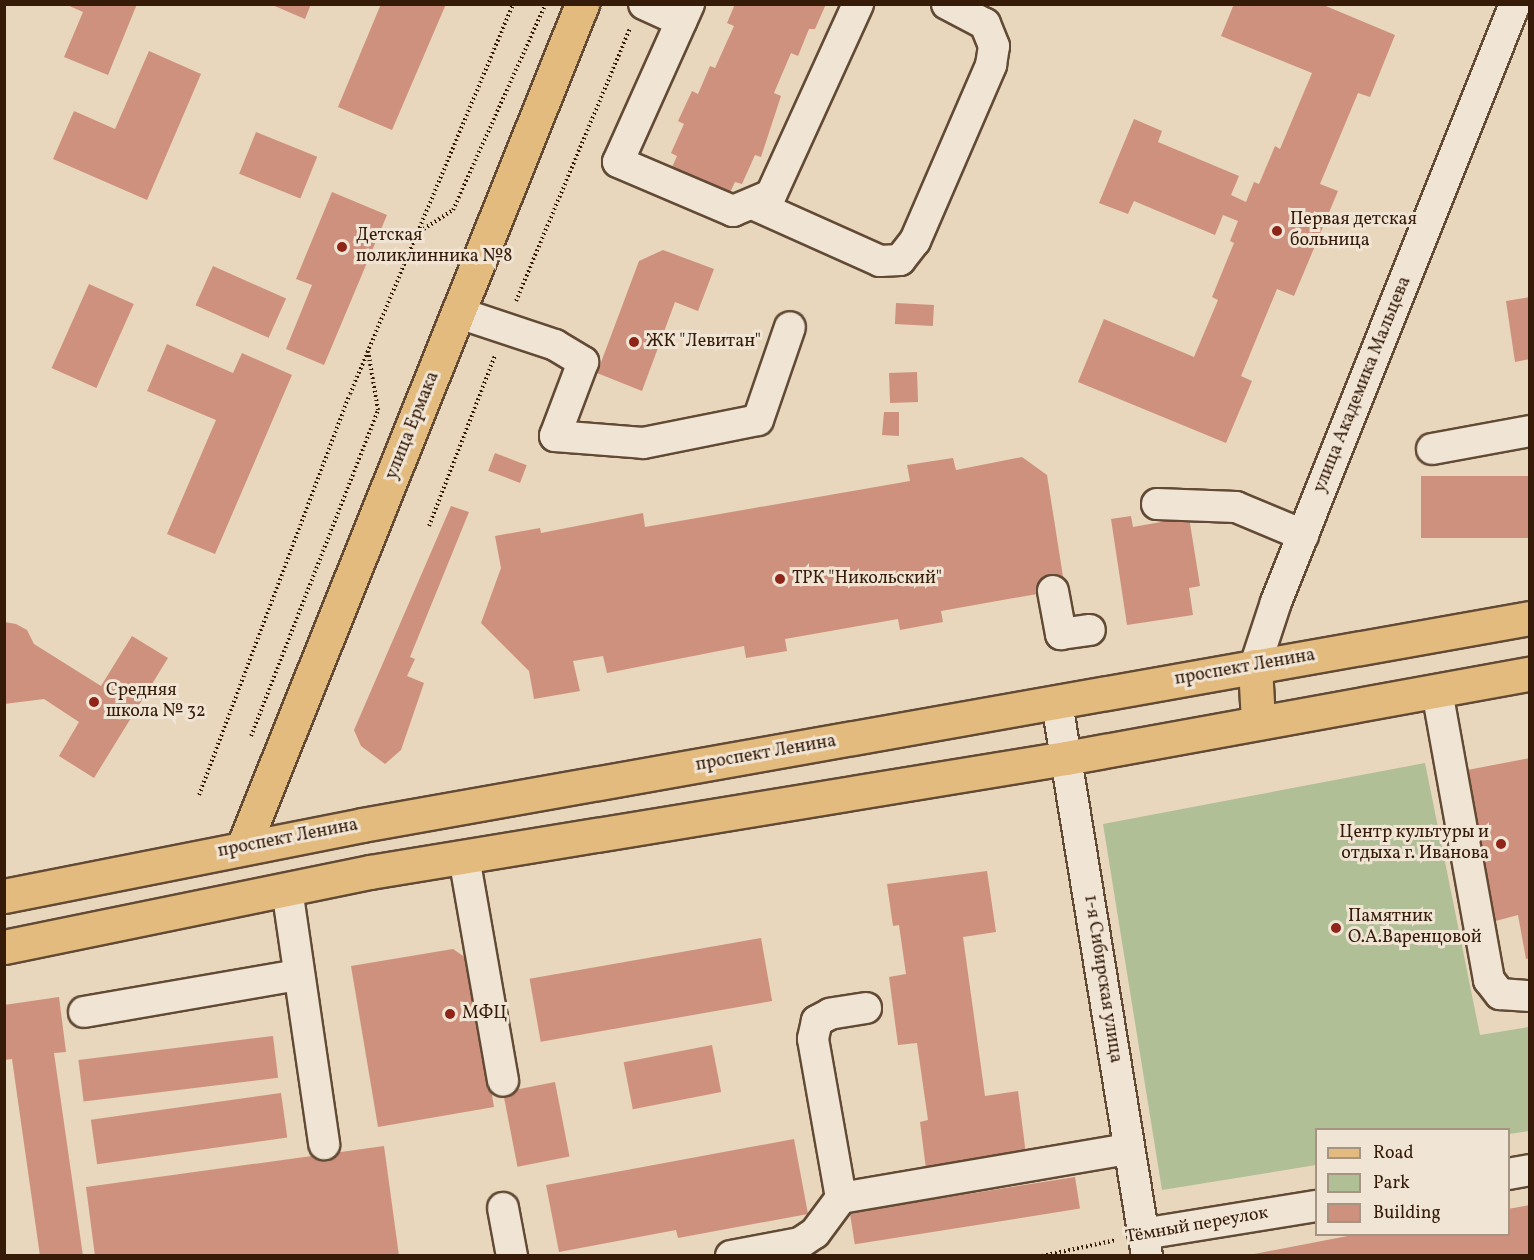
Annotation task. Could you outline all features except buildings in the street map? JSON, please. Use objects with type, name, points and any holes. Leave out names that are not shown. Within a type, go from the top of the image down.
[{"type":"main road","name":"улица Ермака","points":[[228,900],[243,847],[582,4]]},
{"type":"main road","name":"проспект Ленина","points":[[4,896],[243,847],[1530,618]]},
{"type":"main road","points":[[1255,666],[1258,722]]},
{"type":"main road","points":[[4,947],[228,900],[464,857],[1066,758],[1530,674]]},
{"type":"street","points":[[638,15],[685,13],[618,162],[733,211],[754,205],[771,195],[858,4]]},
{"type":"street","points":[[754,205],[880,261],[900,260],[915,241],[991,65],[994,46],[985,24],[947,4]]},
{"type":"street","name":"улица Академика Мальцева","points":[[1255,666],[1303,535],[1515,4]]},
{"type":"street","points":[[459,313],[555,345],[583,362],[555,436],[643,443],[758,420],[790,327]]},
{"type":"street","points":[[1432,449],[1530,431]]},
{"type":"street","points":[[1157,504],[1236,507],[1303,535]]},
{"type":"street","points":[[1053,591],[1061,634],[1090,630]]},
{"type":"street","points":[[1437,691],[1489,980],[1500,994],[1530,996]]},
{"type":"street","name":"1-я Сибирская улица","points":[[1057,703],[1145,1245]]},
{"type":"street","points":[[464,857],[503,1081]]},
{"type":"street","points":[[287,889],[324,1144]]},
{"type":"street","points":[[84,1012],[299,975]]},
{"type":"street","points":[[841,1198],[813,1039],[817,1022],[830,1014],[866,1008]]},
{"type":"street","points":[[731,1256],[800,1243],[815,1233],[841,1198],[1129,1149]]},
{"type":"street","points":[[1510,1173],[1530,1170]]},
{"type":"street","name":"Тёмный переулок","points":[[1145,1245],[1315,1206]]},
{"type":"street","points":[[503,1208],[512,1256]]},
{"type":"path","points":[[199,795],[254,640],[368,351],[513,4]]},
{"type":"path","points":[[416,234],[453,210],[546,4]]},
{"type":"path","points":[[429,526],[505,328],[638,15]]},
{"type":"path","points":[[248,745],[378,410],[368,351]]},
{"type":"path","name":"Тёмный переулок","points":[[1042,1256],[1145,1245]]},
{"type":"green space","points":[[1425,763],[1480,1035],[1529,1027],[1529,1131],[1510,1134],[1510,1128],[1315,1128],[1315,1165],[1162,1190],[1103,824]]},
{"type":"place","name":"Первая детская больница","points":[[1277,231]]},
{"type":"place","name":"Детская поликлинника №8","points":[[342,247]]},
{"type":"place","name":"ЖК \"Левитан\"","points":[[634,342]]},
{"type":"place","name":"ТРК \"Никольский\"","points":[[780,579]]},
{"type":"place","name":"Средняя школа № 32","points":[[94,702]]},
{"type":"place","name":"Центр культуры и отдыха г. Иванова","points":[[1501,844]]},
{"type":"place","name":"Памятник О.А.Варенцовой","points":[[1336,928]]},
{"type":"place","name":"МФЦ","points":[[450,1014]]}]
